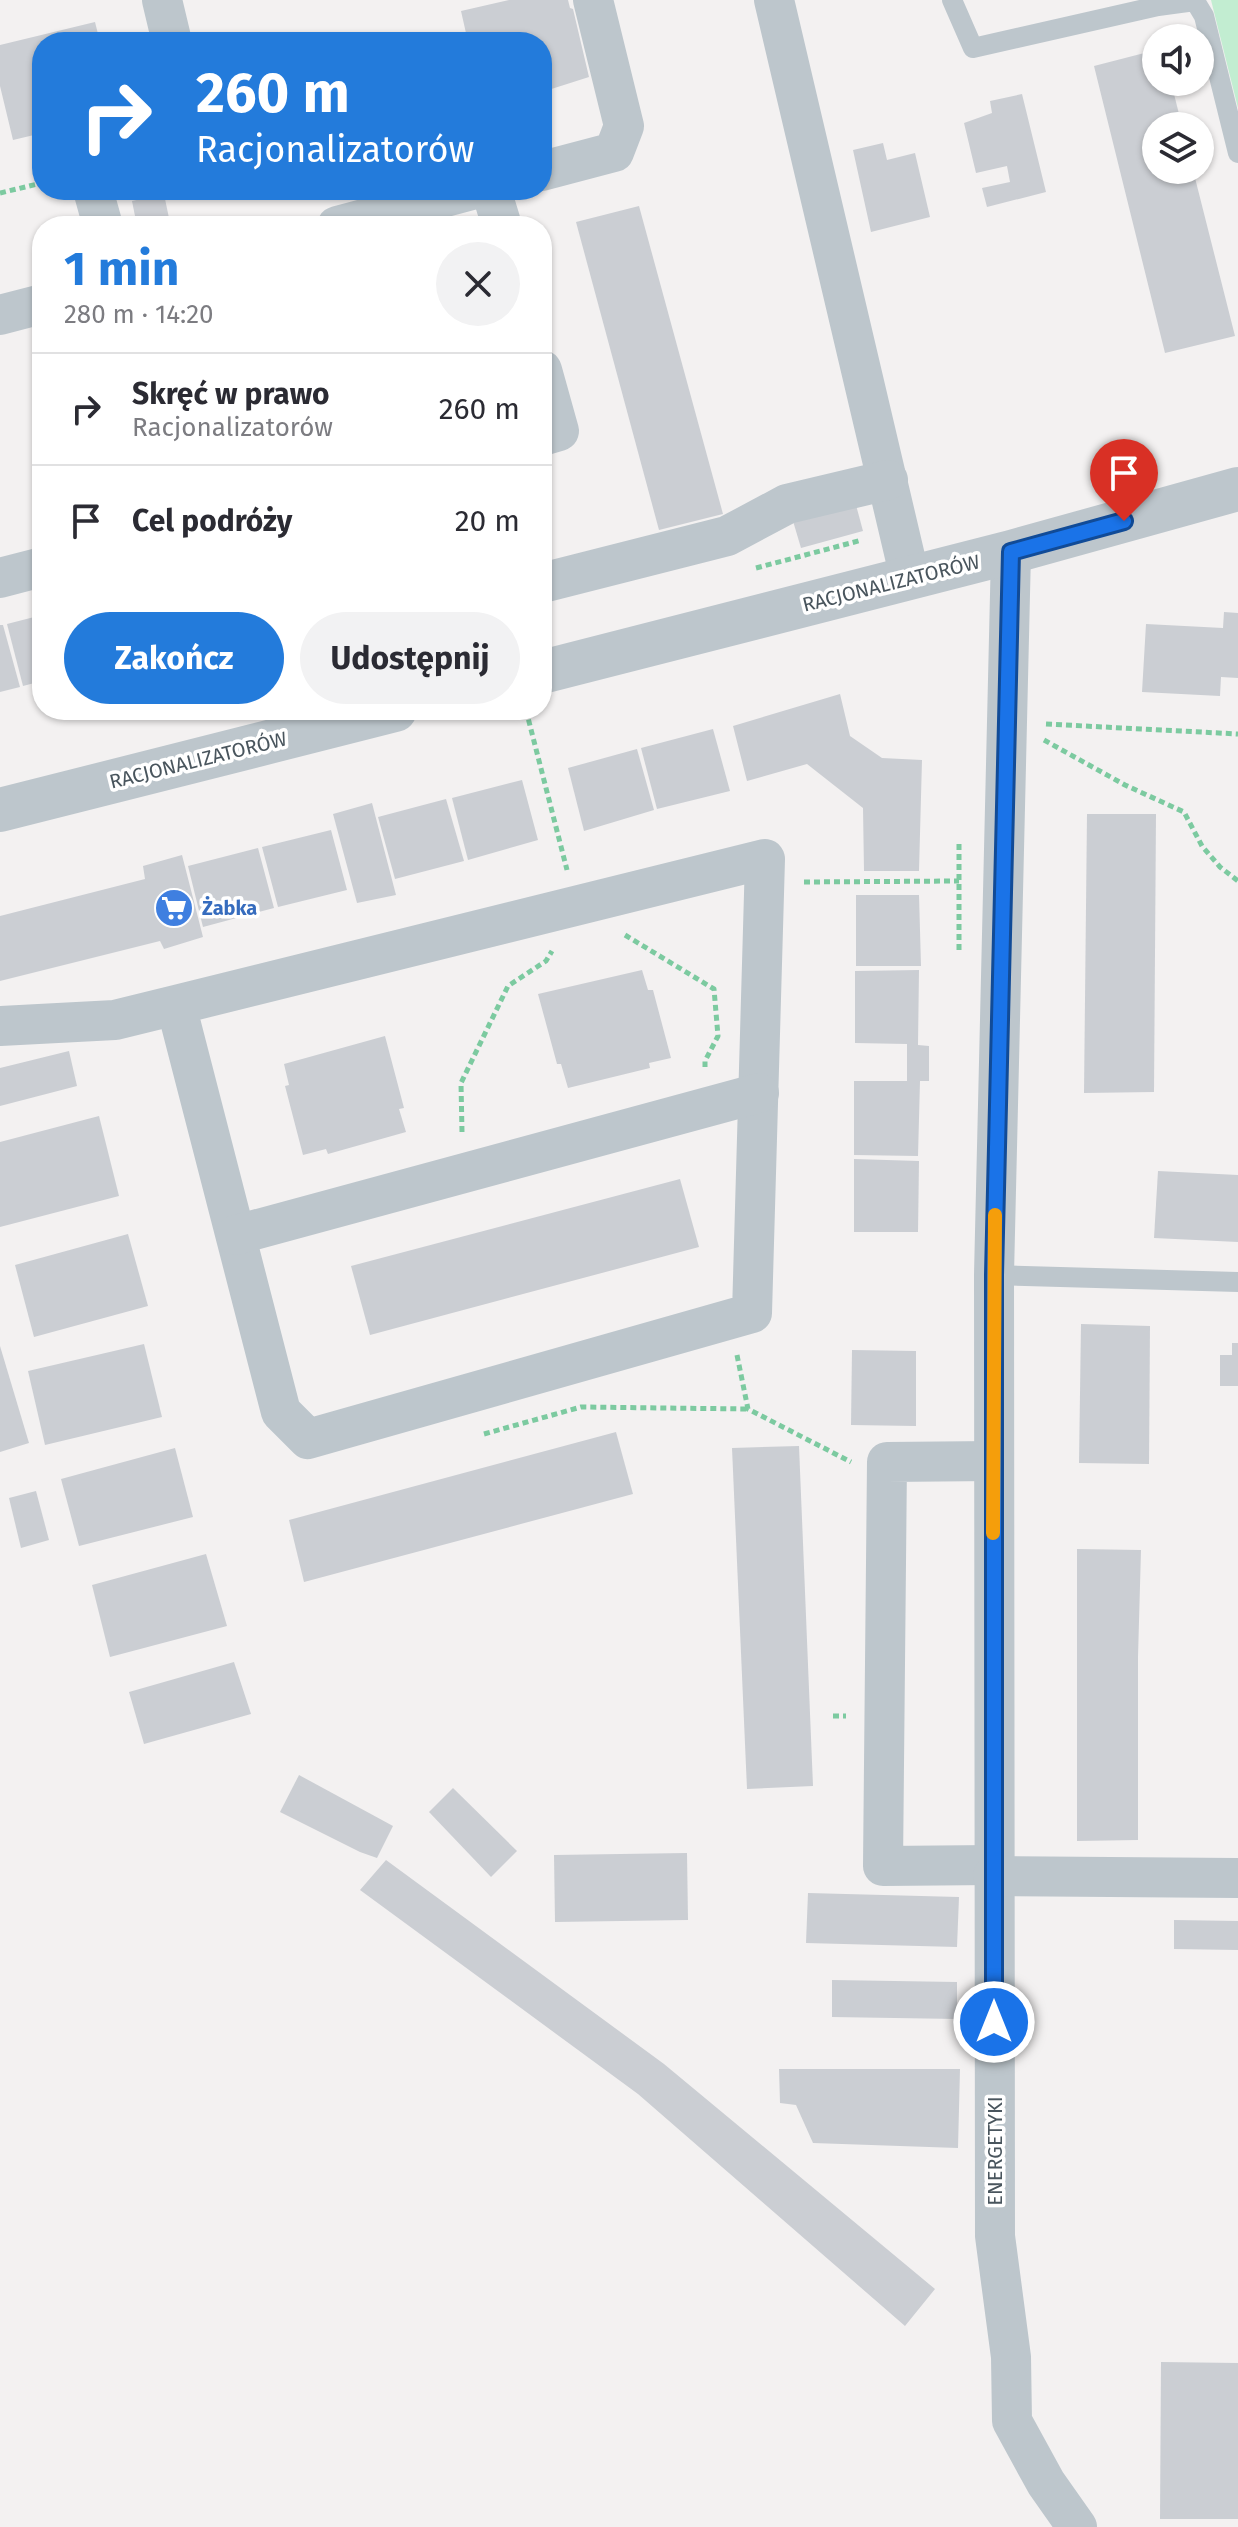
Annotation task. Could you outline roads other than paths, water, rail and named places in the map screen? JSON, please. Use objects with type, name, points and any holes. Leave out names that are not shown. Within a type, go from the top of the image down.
[{"type":"street","points":[[162,0],[170,32]]},
{"type":"street","points":[[552,168],[614,152],[624,126],[593,0]]},
{"type":"street","points":[[774,0],[910,578]]},
{"type":"street","points":[[374,216],[434,200]]},
{"type":"street","points":[[0,315],[32,307]]},
{"type":"street","points":[[552,406],[559,431],[552,433]]},
{"type":"street","points":[[552,580],[727,536],[787,504],[888,480]]},
{"type":"street","name":"RACJONALIZATORÓW","points":[[552,669],[1011,552],[1238,489]]},
{"type":"street","name":"ENERGETYKI","points":[[1011,552],[994,1275],[995,2236],[1011,2357],[1012,2421],[1046,2483],[1077,2527]]},
{"type":"street","points":[[0,578],[32,570]]},
{"type":"street","name":"RACJONALIZATORÓW","points":[[0,810],[356,720]]},
{"type":"street","points":[[0,1026],[115,1020],[765,859],[752,1313],[308,1439],[281,1412],[176,1005]]},
{"type":"street","points":[[236,1235],[759,1093]]},
{"type":"street","points":[[993,1461],[887,1462],[883,1866],[1236,1878]]},
{"type":"lane","points":[[952,0],[973,48],[1158,6],[1195,1],[1204,16],[1238,153]]},
{"type":"lane","points":[[994,1275],[1238,1282]]},
{"type":"place","name":"Żabka","points":[[174,908]]}]
